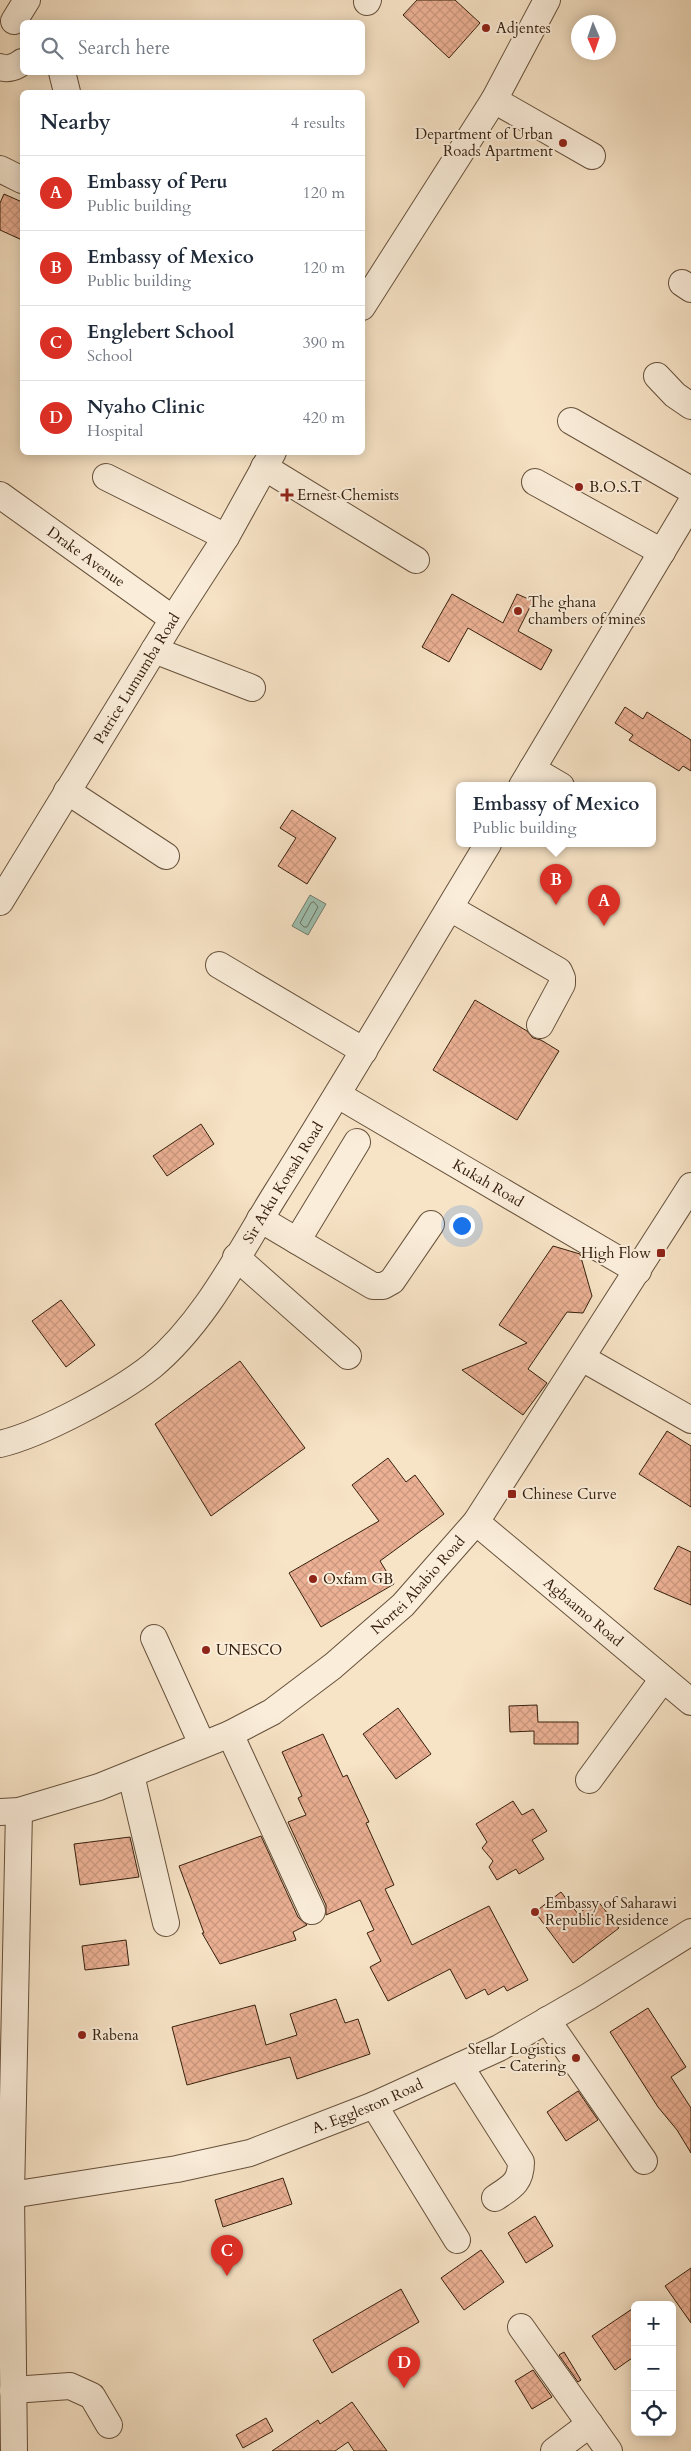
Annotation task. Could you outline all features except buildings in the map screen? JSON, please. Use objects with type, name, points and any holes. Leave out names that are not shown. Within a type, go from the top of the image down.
[{"type":"street","points":[[365,302],[494,100],[547,0]]},
{"type":"street","points":[[63,75],[67,90]]},
{"type":"street","points":[[494,100],[592,156]]},
{"type":"street","points":[[0,169],[20,179]]},
{"type":"street","points":[[657,376],[675,395],[691,406]]},
{"type":"street","points":[[571,421],[691,490]]},
{"type":"street","points":[[268,460],[416,560]]},
{"type":"street","name":"Patrice Lumumba Road","points":[[0,902],[226,536],[268,460]]},
{"type":"street","points":[[106,477],[226,536]]},
{"type":"street","points":[[535,482],[662,552]]},
{"type":"street","name":"Drake Avenue","points":[[0,494],[173,619]]},
{"type":"street","points":[[544,782],[527,778],[691,503]]},
{"type":"street","points":[[154,650],[252,688]]},
{"type":"street","points":[[67,791],[166,856]]},
{"type":"street","name":"Sir Arku Korsah Road","points":[[0,1444],[15,1440],[89,1406],[152,1366],[185,1331],[236,1258],[338,1095],[486,847]]},
{"type":"street","points":[[450,908],[559,971],[562,984],[540,1025]]},
{"type":"street","points":[[219,966],[364,1051]]},
{"type":"street","name":"Kukah Road","points":[[338,1095],[638,1271]]},
{"type":"street","points":[[297,1241],[357,1142]]},
{"type":"street","name":"Nortei Ababio Road","points":[[9,1811],[99,1787],[230,1734],[272,1712],[334,1666],[403,1605],[476,1522],[691,1186]]},
{"type":"street","points":[[260,1219],[373,1286],[382,1286],[392,1281],[431,1224]]},
{"type":"street","points":[[236,1258],[348,1356]]},
{"type":"street","points":[[582,1358],[691,1420]]},
{"type":"street","name":"Agbaamo Road","points":[[476,1522],[691,1702]]},
{"type":"street","points":[[154,1638],[202,1744]]},
{"type":"street","points":[[589,1780],[664,1679]]},
{"type":"street","points":[[230,1734],[312,1911]]},
{"type":"street","points":[[130,1775],[166,1923]]},
{"type":"street","points":[[9,1811],[11,2195],[6,2264],[13,2390],[14,2451]]},
{"type":"street","name":"A. Eggleston Road","points":[[11,2195],[177,2169],[250,2153],[374,2106],[499,2048],[691,1932]]},
{"type":"street","points":[[547,2020],[644,2161]]},
{"type":"street","points":[[460,2066],[521,2162],[521,2174],[514,2184],[495,2198]]},
{"type":"street","points":[[374,2106],[457,2240]]},
{"type":"street","points":[[521,2327],[609,2451]]},
{"type":"street","points":[[13,2390],[70,2386],[92,2396],[109,2426]]},
{"type":"street","points":[[554,2451],[590,2424]]},
{"type":"water","points":[[310,895],[326,904],[308,935],[292,926]]},
{"type":"place","name":"Adjentes","points":[[486,28]]},
{"type":"place","name":"Department of Urban Roads Apartment","points":[[563,143]]},
{"type":"place","name":"B.O.S.T","points":[[579,487]]},
{"type":"place","name":"Ernest Chemists","points":[[287,495]]},
{"type":"place","name":"The ghana chambers of mines","points":[[518,611]]},
{"type":"place","name":"Embassy of Mexico","points":[[556,905]]},
{"type":"place","name":"Embassy of Peru","points":[[604,926]]},
{"type":"place","name":"High Flow","points":[[661,1253]]},
{"type":"place","name":"Chinese Curve","points":[[512,1494]]},
{"type":"place","name":"Oxfam GB","points":[[313,1579]]},
{"type":"place","name":"UNESCO","points":[[206,1650]]},
{"type":"place","name":"Embassy of Saharawi Republic Residence","points":[[535,1912]]},
{"type":"place","name":"Rabena","points":[[82,2035]]},
{"type":"place","name":"Stellar Logistics - Catering","points":[[576,2058]]},
{"type":"place","name":"Englebert School","points":[[227,2276]]},
{"type":"place","name":"Nyaho Clinic","points":[[404,2388]]}]
